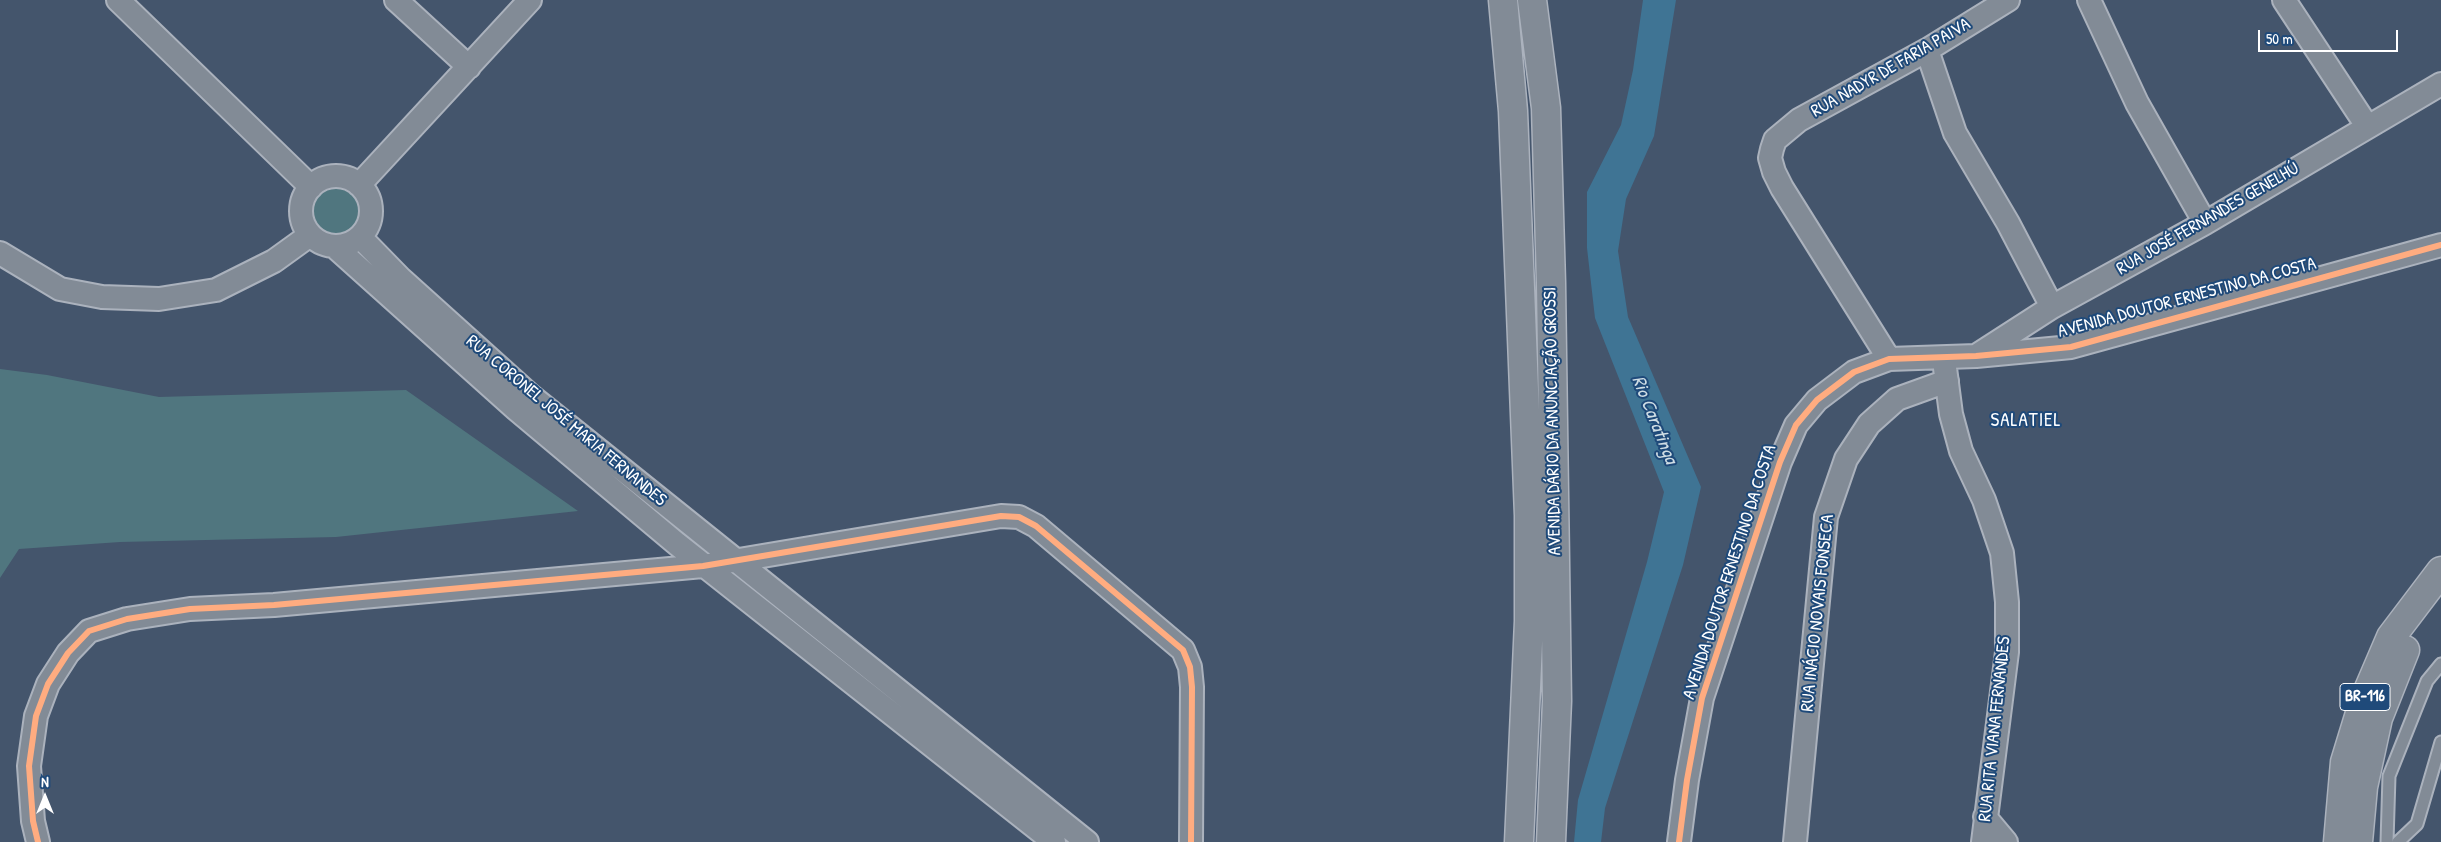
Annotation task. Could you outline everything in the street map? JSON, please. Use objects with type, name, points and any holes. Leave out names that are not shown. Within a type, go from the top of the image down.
[{"type":"main road","name":"AVENIDA DÁRIO DA ANUNCIAÇÃO GROSSI","points":[[1503,0],[1512,111],[1529,516],[1529,621],[1519,842]]},
{"type":"main road","name":"AVENIDA DÁRIO DA ANUNCIAÇÃO GROSSI","points":[[1532,0],[1546,108],[1557,701],[1551,842]]},
{"type":"main road","points":[[1512,111],[1546,108]]},
{"type":"main road","name":"BR-116","points":[[2338,842],[2345,762],[2364,700],[2391,637],[2441,571]]},
{"type":"main road","name":"BR-116","points":[[2358,842],[2363,787],[2378,718],[2409,641],[2441,600]]},
{"type":"street","points":[[118,0],[311,187]]},
{"type":"street","points":[[396,0],[469,67]]},
{"type":"street","points":[[359,185],[530,0]]},
{"type":"street","name":"RUA NADYR DE FARIA PAIVA","points":[[1889,358],[1774,172],[1770,158],[1775,140],[1799,120],[1927,50],[1976,9],[2008,0]]},
{"type":"street","points":[[2090,0],[2137,103],[2206,223]]},
{"type":"street","points":[[2284,0],[2367,126]]},
{"type":"street","points":[[1927,50],[1955,133],[2008,223],[2052,307]]},
{"type":"street","name":"RUA JOSÉ FERNANDES GENELHÚ","points":[[1976,356],[2052,307],[2206,223],[2367,126],[2441,84]]},
{"type":"street","points":[[332,176],[344,177],[359,185],[370,200],[372,212],[369,224],[360,237],[345,246],[334,246],[323,244],[310,235],[302,220],[301,208],[304,197],[311,187],[321,180],[332,176]]},
{"type":"street","points":[[0,253],[60,289],[102,297],[159,299],[216,290],[274,261],[310,235]]},
{"type":"street","name":"RUA CORONEL JOSÉ MARIA FERNANDES","points":[[360,237],[401,279],[531,396],[1087,842]]},
{"type":"street","name":"AVENIDA DOUTOR ERNESTINO DA COSTA","points":[[1679,842],[1687,780],[1702,698],[1780,462],[1796,425],[1817,400],[1854,372],[1889,358],[1976,356],[2071,347],[2441,245]]},
{"type":"street","points":[[334,246],[516,410],[703,566],[1054,842]]},
{"type":"street","name":"RUA RITA VIANA FERNANDES","points":[[1944,357],[1951,414],[1961,451],[1984,500],[2002,553],[2007,602],[2007,652],[1983,842]]},
{"type":"street","name":"RUA INÁCIO NOVAIS FONSECA","points":[[1795,842],[1826,517],[1846,460],[1868,424],[1897,399],[1947,381]]},
{"type":"street","points":[[38,842],[33,821],[29,766],[36,716],[48,684],[68,653],[89,631],[127,619],[190,610],[274,605],[703,566],[734,559],[1001,516],[1019,517],[1036,526],[1183,650],[1190,667],[1192,687],[1191,842]]},
{"type":"street","points":[[677,544],[678,536],[687,531],[700,532]]},
{"type":"street","points":[[1985,817],[2006,842]]},
{"type":"lane","points":[[2387,842],[2389,776],[2427,681],[2441,664]]},
{"type":"lane","points":[[2398,842],[2417,824],[2441,742]]},
{"type":"green space","points":[[330,188],[340,188],[353,195],[360,208],[360,218],[353,231],[340,238],[330,238],[321,234],[314,227],[310,218],[310,208],[314,199],[321,192]]},
{"type":"green space","points":[[0,369],[47,375],[159,397],[406,390],[578,511],[336,537],[120,542],[19,549],[0,578]]},
{"type":"water","name":"Rio Caratinga","points":[[1643,0],[1676,0],[1654,136],[1626,199],[1618,251],[1628,317],[1701,487],[1683,565],[1605,808],[1601,842],[1574,842],[1578,800],[1647,562],[1664,492],[1595,318],[1587,248],[1587,192],[1621,125],[1633,70]]},
{"type":"cycle path","points":[[1679,842],[1687,780],[1702,698],[1780,462],[1796,425],[1817,400],[1854,372],[1889,359],[1976,356],[2071,347],[2441,245]]},
{"type":"cycle path","points":[[38,842],[33,821],[29,766],[36,716],[48,684],[68,653],[89,631],[127,619],[190,609],[274,605],[703,566],[1001,516],[1019,517],[1036,526],[1183,650],[1190,667],[1192,687],[1191,842]]},
{"type":"district","name":"SALATIEL","points":[[2026,421]]}]
